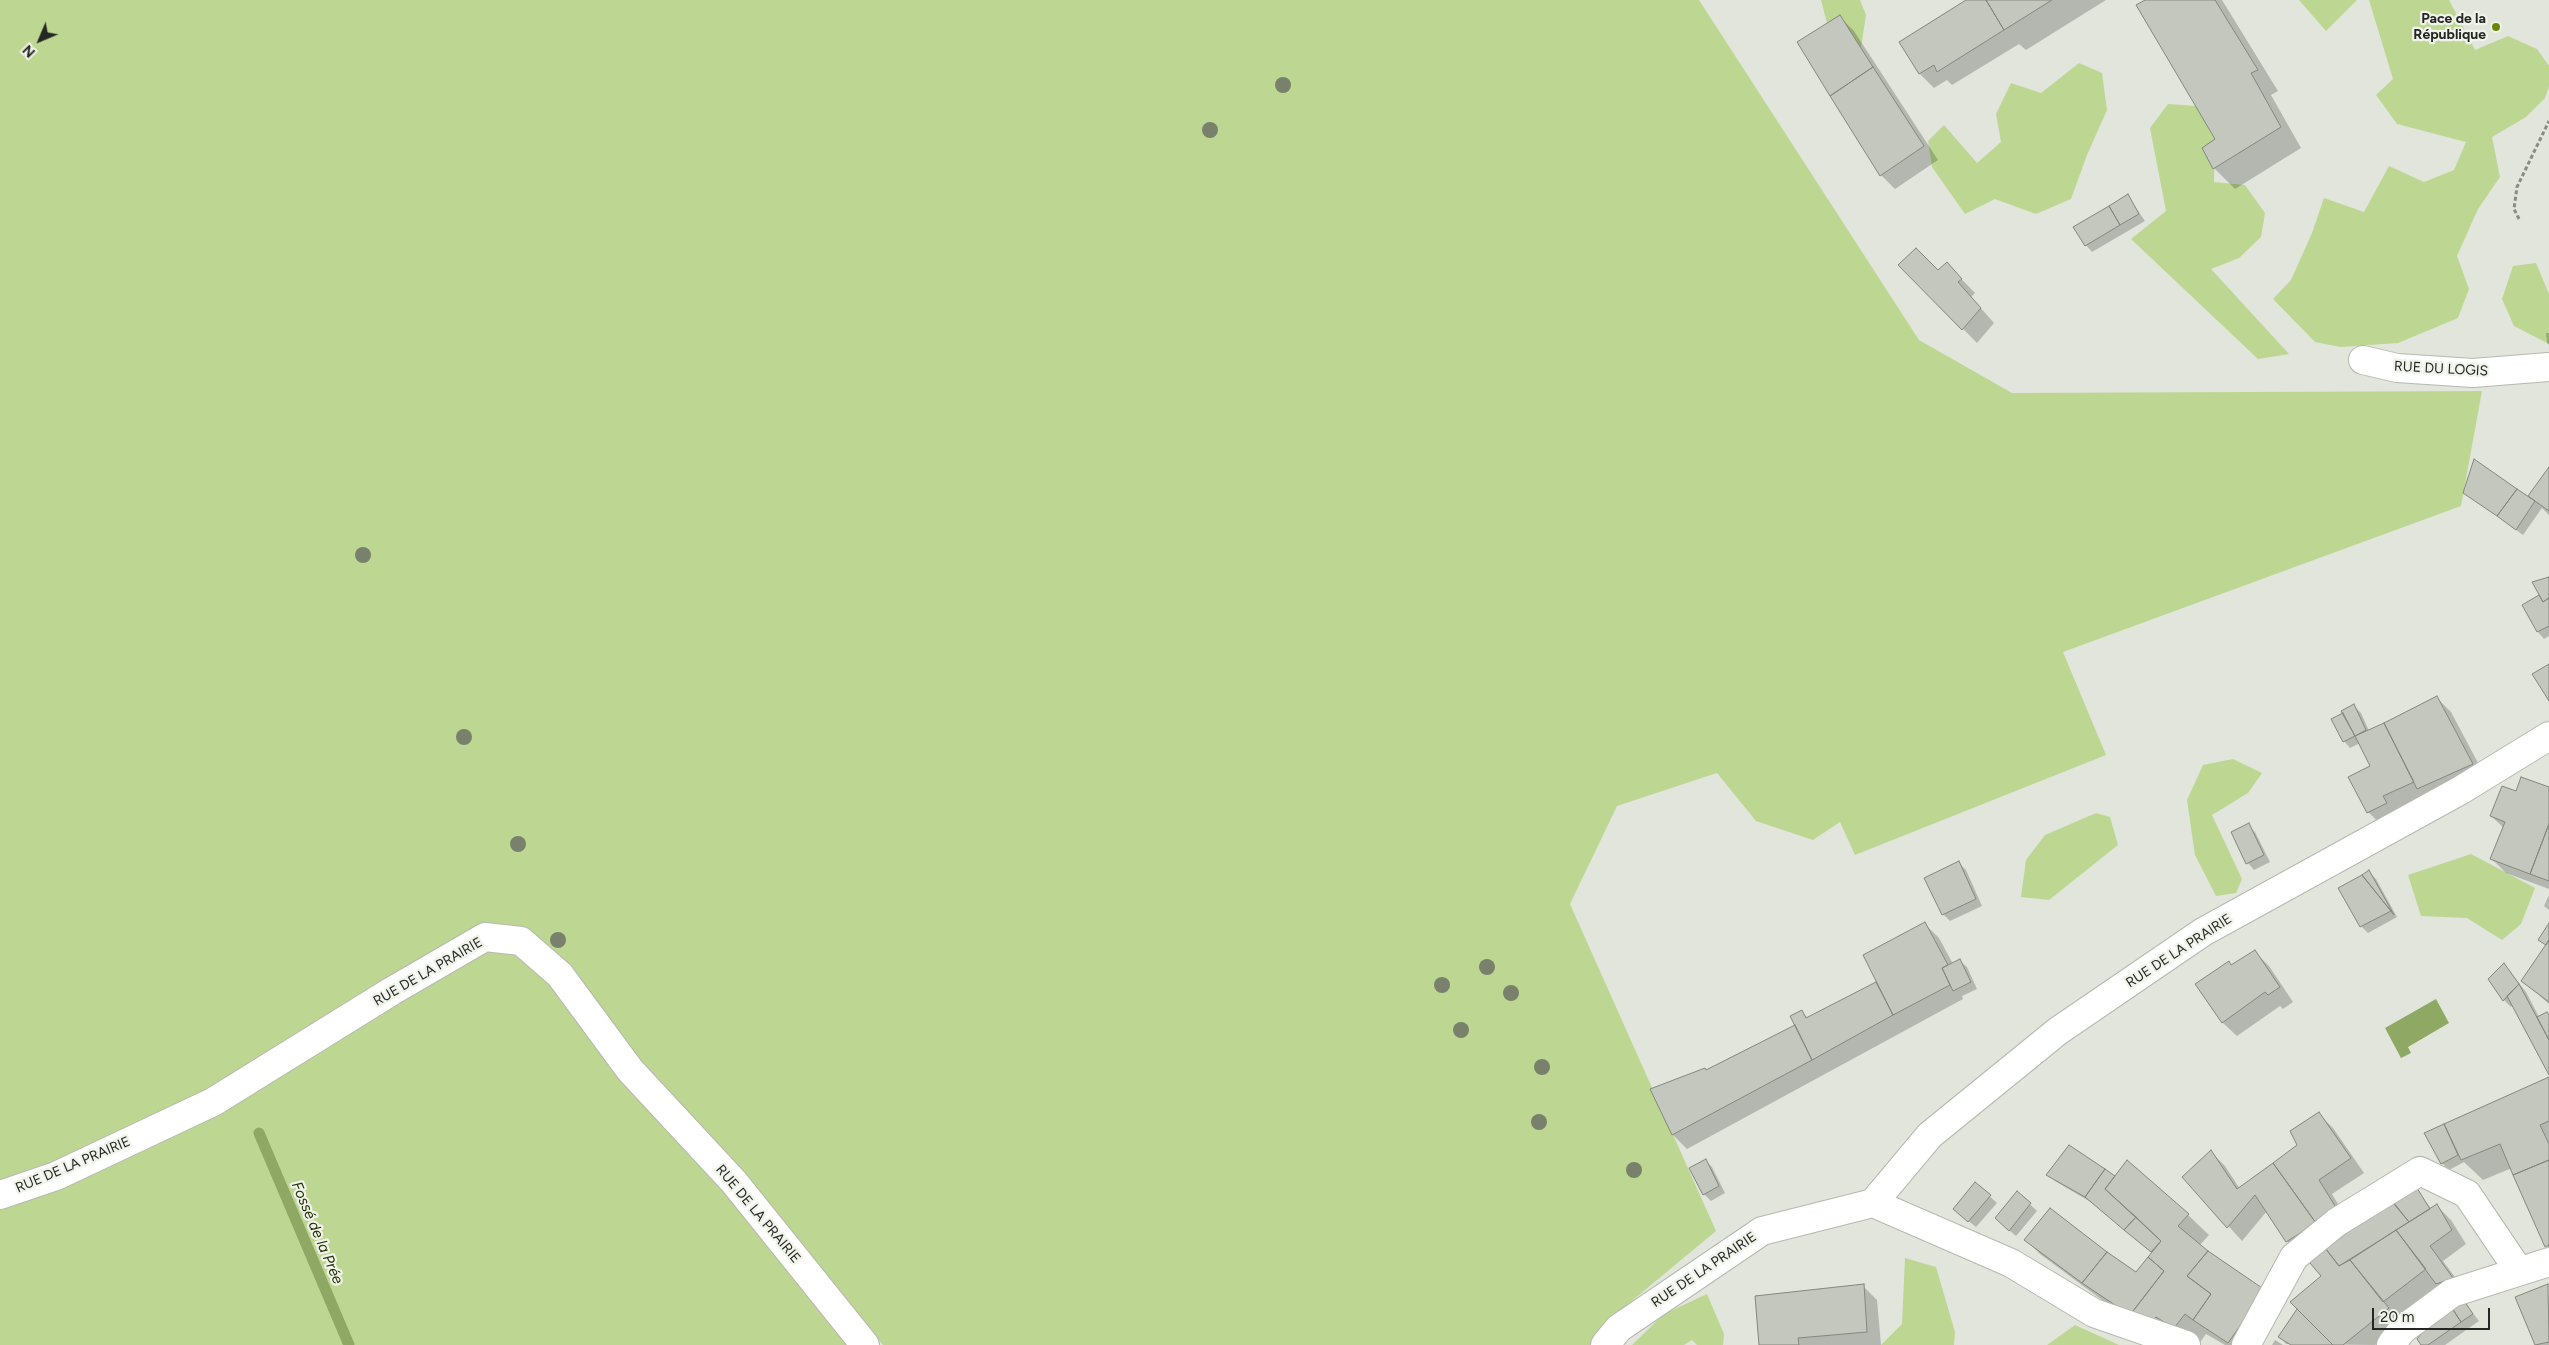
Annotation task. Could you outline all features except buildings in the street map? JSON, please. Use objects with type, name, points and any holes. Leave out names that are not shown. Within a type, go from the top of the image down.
[{"type":"street","name":"RUE DU LOGIS","points":[[2363,360],[2397,368],[2473,373],[2549,368]]},
{"type":"street","name":"RUE DE LA PRAIRIE","points":[[1605,1345],[1619,1328],[1762,1231],[1873,1203],[1930,1135],[2058,1031],[2203,932],[2461,790],[2549,736]]},
{"type":"street","name":"RUE DE LA PRAIRIE","points":[[0,1196],[56,1176],[213,1102],[392,991],[485,938],[521,941],[560,975],[630,1070],[734,1182],[865,1345]]},
{"type":"street","points":[[2246,1345],[2294,1258],[2337,1222],[2420,1171],[2467,1194],[2519,1271]]},
{"type":"street","points":[[1873,1203],[2011,1263],[2094,1313],[2186,1345]]},
{"type":"street","points":[[2392,1345],[2402,1330],[2452,1293],[2549,1262]]},
{"type":"path","points":[[2519,219],[2514,209],[2517,187],[2549,121]]},
{"type":"shaded area","points":[[0,0],[1699,0],[1919,340],[2012,393],[2482,391],[2461,506],[2063,652],[2106,755],[1855,855],[1840,822],[1813,840],[1756,821],[1717,773],[1617,806],[1570,904],[1716,1231],[1628,1304],[1593,1345],[883,1345],[773,1211],[853,1345],[0,1345]]},
{"type":"shaded area","points":[[1821,0],[1860,0],[1866,15],[1861,48],[1827,23]]},
{"type":"shaded area","points":[[2299,0],[2357,0],[2326,31]]},
{"type":"shaded area","points":[[2369,0],[2449,0],[2475,50],[2508,36],[2537,49],[2549,66],[2549,86],[2545,98],[2526,117],[2492,137],[2500,177],[2478,209],[2457,256],[2469,289],[2458,318],[2398,343],[2341,347],[2315,342],[2273,299],[2291,280],[2312,233],[2324,198],[2364,212],[2389,166],[2424,182],[2454,170],[2466,142],[2397,124],[2376,95],[2393,79]]},
{"type":"shaded area","points":[[2079,63],[2102,73],[2107,110],[2087,155],[2071,199],[2036,214],[1995,199],[1965,214],[1932,167],[1928,141],[1944,125],[1977,163],[2001,142],[1996,114],[2011,83],[2041,93]]},
{"type":"shaded area","points":[[2168,104],[2196,106],[2215,139],[2214,182],[2245,185],[2265,213],[2261,237],[2239,258],[2211,269],[2289,354],[2258,359],[2131,239],[2166,211],[2150,128]]},
{"type":"shaded area","points":[[2536,263],[2549,294],[2549,344],[2514,326],[2502,299],[2513,266]]},
{"type":"shaded area","points":[[2233,759],[2262,773],[2248,793],[2212,815],[2242,879],[2236,893],[2216,896],[2195,855],[2187,800],[2203,765]]},
{"type":"shaded area","points":[[2096,813],[2110,817],[2118,845],[2049,900],[2021,897],[2026,860],[2045,835]]},
{"type":"shaded area","points":[[2471,854],[2535,888],[2521,924],[2502,940],[2467,918],[2421,916],[2408,875]]},
{"type":"shaded area","points":[[2436,999],[2449,1023],[2408,1047],[2411,1053],[2401,1058],[2385,1028]]},
{"type":"shaded area","points":[[1905,1258],[1936,1267],[1955,1332],[1954,1345],[1881,1345],[1902,1324]]},
{"type":"shaded area","points":[[1707,1294],[1724,1334],[1723,1345],[1697,1345],[1692,1340],[1684,1345],[1632,1345],[1664,1314]]},
{"type":"shaded area","points":[[2075,1325],[2119,1345],[2047,1345]]},
{"type":"waterway","name":"Fossé de la Prée","points":[[259,1133],[349,1345]]},
{"type":"place","name":"Pace de la République","points":[[2496,27]]}]
